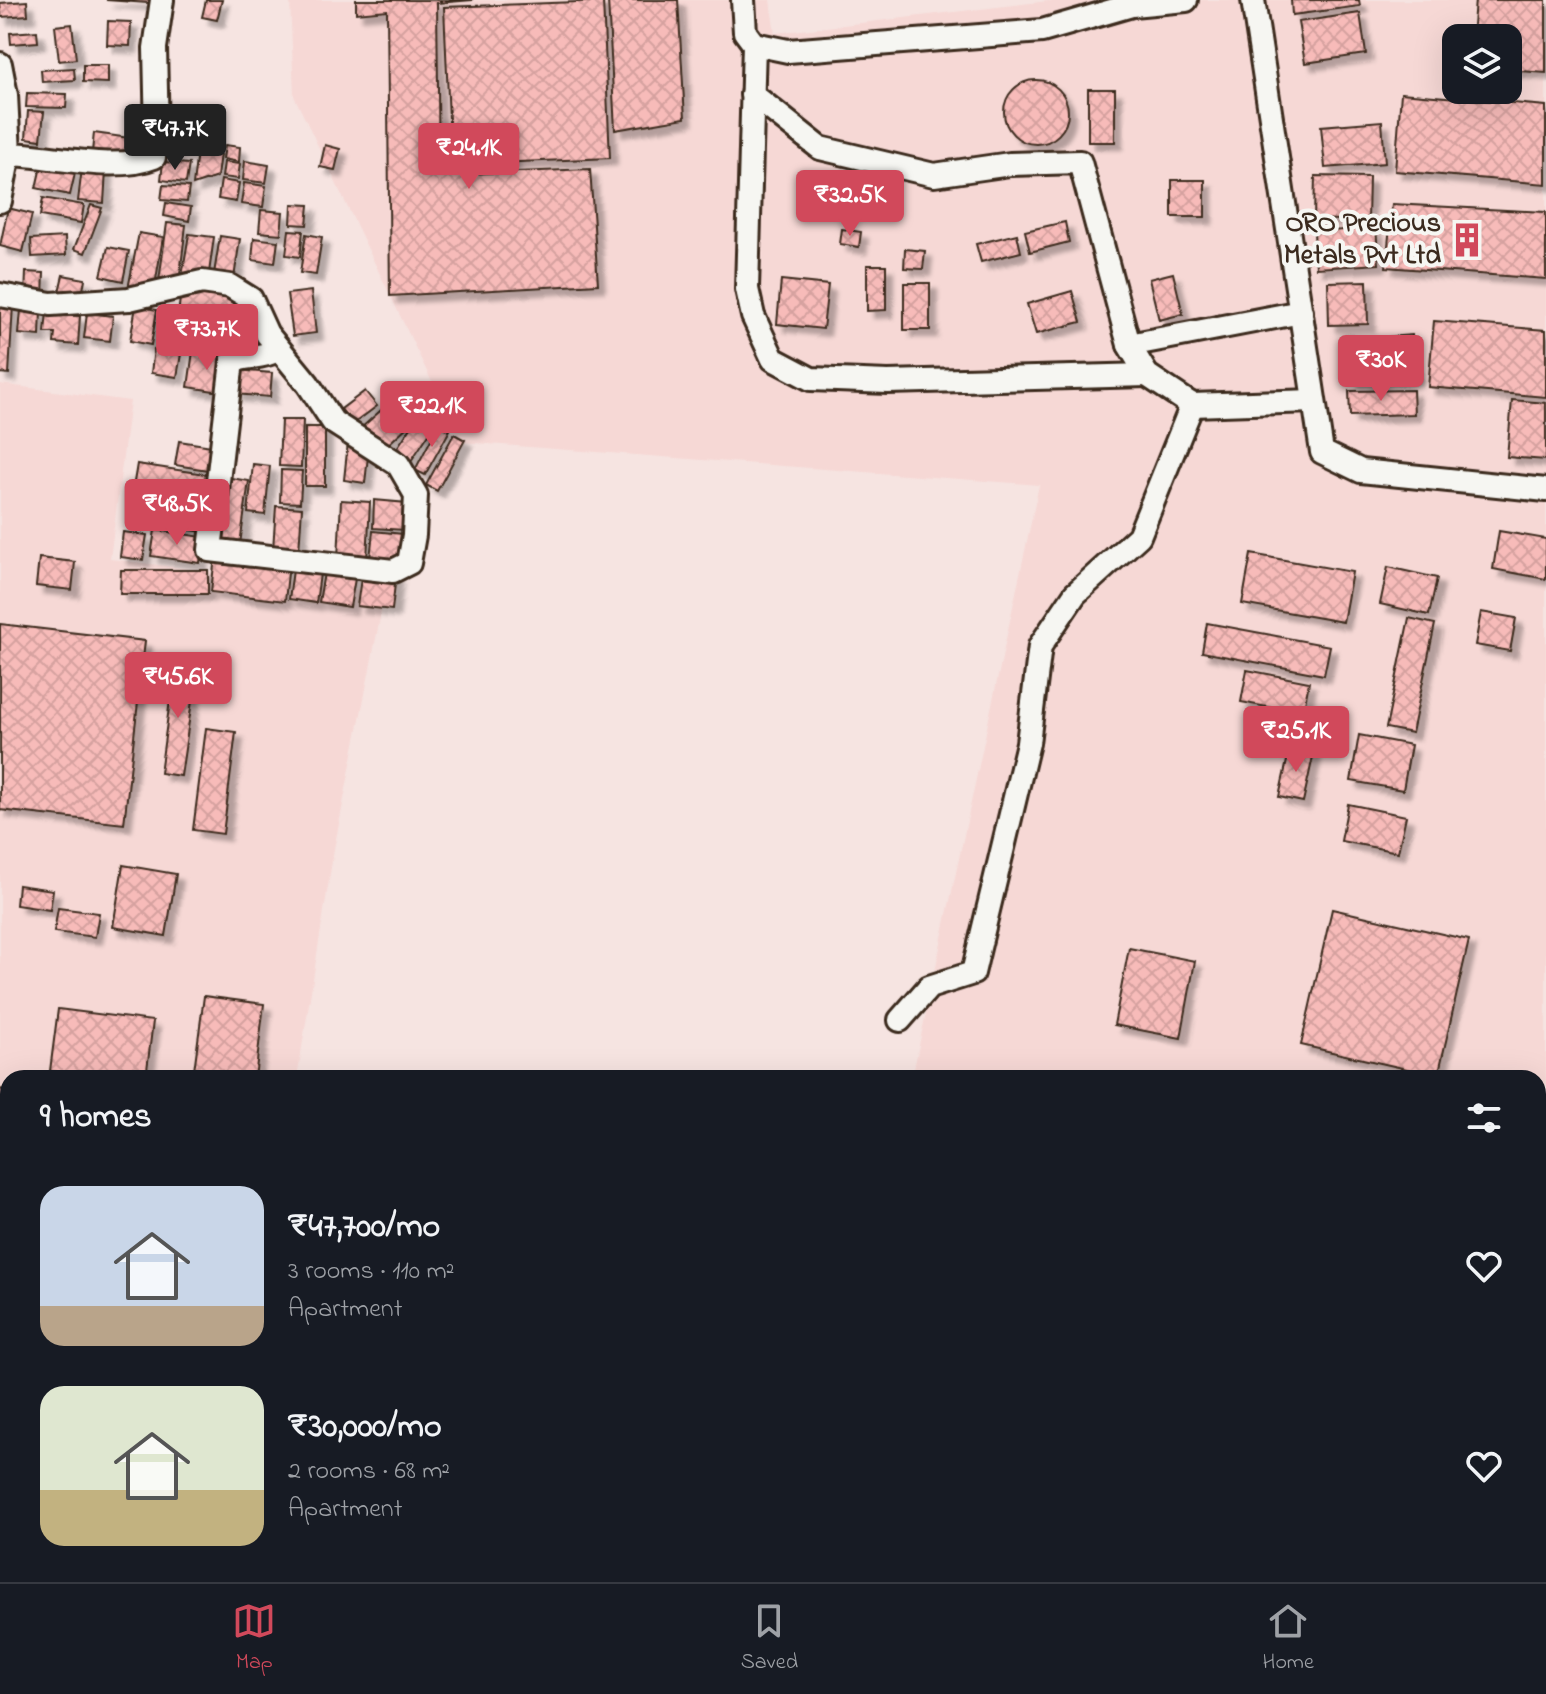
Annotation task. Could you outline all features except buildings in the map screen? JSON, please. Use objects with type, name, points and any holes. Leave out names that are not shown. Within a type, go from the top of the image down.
[{"type":"street","points":[[9,154],[40,155],[64,161],[140,163],[154,157],[157,134],[155,48],[162,0]]},
{"type":"street","points":[[743,0],[745,32],[754,44],[747,289],[753,316],[773,359],[811,379],[888,382],[1147,375]]},
{"type":"street","points":[[754,44],[788,51],[1042,31],[1132,5],[1186,0]]},
{"type":"street","points":[[1253,0],[1322,452],[1361,471],[1546,490]]},
{"type":"street","points":[[0,64],[6,95],[9,154],[0,201]]},
{"type":"street","points":[[752,94],[820,148],[934,175],[1010,164],[1080,162],[1129,345],[1147,375],[1192,405],[1314,401]]},
{"type":"street","points":[[0,295],[51,304],[129,299],[202,282],[230,286],[251,299],[267,334],[308,384],[333,422],[398,464],[416,495],[409,563],[393,571],[210,550],[232,361],[245,357],[266,357],[278,350]]},
{"type":"street","points":[[1129,345],[1301,312]]},
{"type":"street","points":[[900,1020],[929,987],[973,973],[1028,743],[1040,646],[1075,594],[1139,536],[1192,405]]},
{"type":"shaded area","points":[[290,0],[770,0],[775,33],[1057,0],[1546,0],[1546,1070],[914,1070],[1039,485],[461,442],[294,96]]},
{"type":"shaded area","points":[[0,384],[130,401],[110,559],[385,593],[334,849],[298,1070],[0,1070]]},
{"type":"place","name":"ORO Precious Metals Pvt Ltd","points":[[1467,240]]}]
